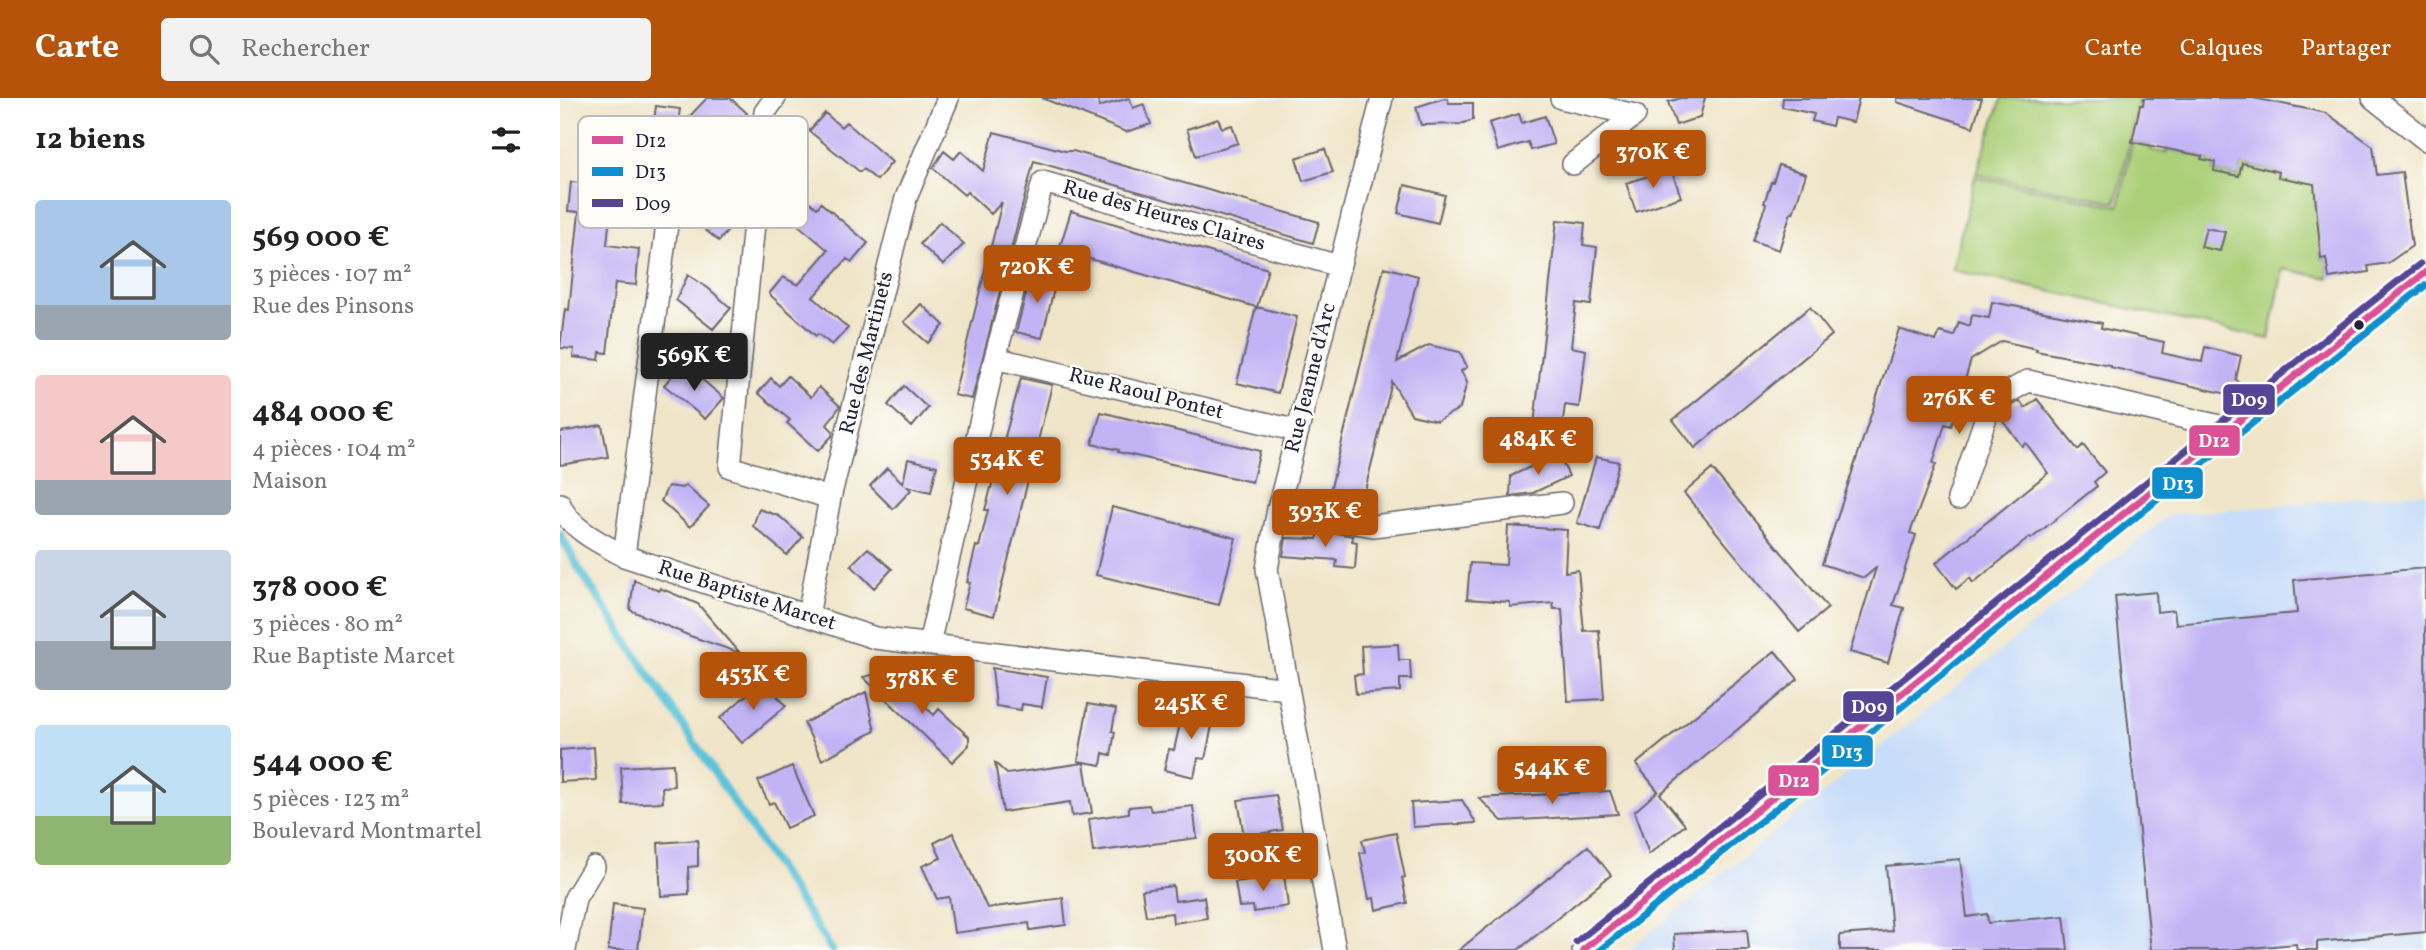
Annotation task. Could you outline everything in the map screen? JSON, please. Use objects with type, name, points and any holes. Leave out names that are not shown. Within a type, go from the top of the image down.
[{"type":"street","points":[[765,116],[775,98]]},
{"type":"street","name":"Rue des Martinets","points":[[808,616],[830,498],[906,198],[948,98]]},
{"type":"street","name":"Rue Jeanne d'Arc","points":[[1335,950],[1267,569],[1278,509],[1382,98]]},
{"type":"street","points":[[1561,98],[1635,115],[1573,164]]},
{"type":"street","points":[[2373,98],[2426,140]]},
{"type":"street","name":"Rue des Heures Claires","points":[[929,644],[995,358],[1043,182],[1339,266]]},
{"type":"street","points":[[624,556],[666,228]]},
{"type":"street","points":[[754,228],[730,467],[830,498]]},
{"type":"street","points":[[1583,950],[1852,735],[2228,428],[2426,272]]},
{"type":"street","name":"Rue Raoul Pontet","points":[[995,358],[1298,430]]},
{"type":"street","points":[[1958,499],[1991,402],[2028,381],[2228,428]]},
{"type":"street","points":[[1278,509],[1373,526],[1562,503]]},
{"type":"street","name":"Rue Baptiste Marcet","points":[[560,504],[564,515],[600,543],[624,556],[875,638],[1287,689]]},
{"type":"street","points":[[565,950],[575,898],[594,867]]},
{"type":"shaded area","points":[[2426,492],[2426,950],[1628,950],[2169,515]]},
{"type":"green space","points":[[2002,98],[2139,98],[2116,202],[1976,174]]},
{"type":"green space","points":[[2132,142],[2151,146],[2151,150],[2166,153],[2167,149],[2202,156],[2202,159],[2210,161],[2219,146],[2214,171],[2239,176],[2244,152],[2250,153],[2248,165],[2279,172],[2278,177],[2296,175],[2344,196],[2315,200],[2316,207],[2320,207],[2321,259],[2326,258],[2329,278],[2283,269],[2269,339],[1952,270],[1975,177],[2119,206]]},
{"type":"building","points":[[707,98],[730,98],[747,113],[744,116],[690,116]]},
{"type":"building","points":[[1042,98],[1098,98],[1099,107],[1129,98],[1133,108],[1144,104],[1151,124],[1126,132]]},
{"type":"building","points":[[1447,98],[1449,103],[1473,103],[1473,120],[1461,124],[1421,125],[1416,107]]},
{"type":"building","points":[[1681,98],[1705,98],[1700,117],[1676,125],[1668,102]]},
{"type":"building","points":[[1783,98],[1859,98],[1853,122],[1834,118],[1832,126],[1812,121],[1814,114],[1782,107]]},
{"type":"building","points":[[1897,98],[1982,98],[1973,127],[1897,102]]},
{"type":"building","points":[[2144,98],[2253,98],[2326,113],[2373,146],[2377,175],[2402,172],[2412,246],[2388,263],[2368,266],[2369,272],[2329,278],[2326,258],[2321,259],[2314,184],[2278,177],[2279,172],[2242,163],[2239,176],[2214,171],[2215,162],[2201,159],[2202,156],[2132,142]]},
{"type":"building","points":[[656,106],[680,109],[679,116],[655,116]]},
{"type":"building","points":[[825,113],[841,127],[846,122],[892,162],[877,180],[863,169],[860,172],[809,131]]},
{"type":"building","points":[[1519,114],[1522,123],[1545,116],[1554,144],[1531,150],[1528,142],[1498,151],[1489,123]]},
{"type":"building","points":[[1218,119],[1222,128],[1232,125],[1238,143],[1196,156],[1187,129]]},
{"type":"building","points":[[994,132],[1073,151],[1319,222],[1313,243],[1034,161],[972,399],[954,395],[1002,202],[991,214],[967,192],[964,195],[933,168],[944,151],[954,159],[961,151],[983,171]]},
{"type":"building","points":[[1325,149],[1333,172],[1303,181],[1296,158]]},
{"type":"building","points":[[1779,165],[1806,174],[1779,250],[1753,241]]},
{"type":"building","points":[[1671,169],[1681,197],[1636,212],[1626,183]]},
{"type":"building","points":[[571,182],[578,183],[578,212],[568,211]]},
{"type":"building","points":[[1405,185],[1445,195],[1438,223],[1398,213]]},
{"type":"building","points":[[808,201],[817,208],[821,203],[868,243],[852,262],[847,259],[813,297],[848,328],[832,345],[818,334],[816,336],[769,294],[783,277],[798,285],[828,250],[802,228],[808,228]]},
{"type":"building","points":[[1071,211],[1268,269],[1257,307],[1297,317],[1278,393],[1237,383],[1256,307],[1059,250]]},
{"type":"building","points":[[1557,220],[1585,223],[1583,245],[1597,247],[1591,305],[1576,303],[1571,347],[1586,350],[1579,407],[1565,405],[1562,427],[1534,425]]},
{"type":"building","points":[[578,222],[578,228],[609,228],[607,245],[639,249],[636,285],[615,283],[607,353],[600,352],[599,360],[573,357],[574,349],[560,348],[565,309],[569,310]]},
{"type":"building","points":[[940,222],[964,244],[943,265],[920,244]]},
{"type":"building","points":[[703,228],[730,228],[719,241]]},
{"type":"building","points":[[2206,228],[2225,232],[2220,251],[2201,247]]},
{"type":"building","points":[[1384,267],[1418,276],[1397,362],[1429,345],[1460,352],[1467,367],[1461,371],[1467,382],[1460,408],[1437,421],[1412,415],[1392,382],[1360,510],[1327,504]]},
{"type":"building","points":[[1032,271],[1057,277],[1042,338],[1016,332]]},
{"type":"building","points":[[688,275],[731,308],[713,329],[676,300]]},
{"type":"building","points":[[1992,302],[2102,323],[2101,328],[2164,342],[2162,353],[2202,362],[2205,347],[2241,356],[2236,379],[2240,385],[2227,394],[2002,341],[1971,360],[1951,426],[1945,424],[1933,463],[1936,464],[1910,533],[1916,535],[1893,605],[1904,608],[1888,663],[1850,652],[1876,568],[1864,578],[1822,564],[1899,329],[1936,341],[1940,332],[1954,336],[1959,322],[1970,326],[1972,315],[1989,318]]},
{"type":"building","points":[[921,304],[944,325],[928,343],[904,322]]},
{"type":"building","points":[[1810,307],[1832,335],[1695,448],[1673,420]]},
{"type":"building","points":[[680,367],[695,380],[699,377],[724,398],[705,419],[664,385]]},
{"type":"building","points":[[788,376],[811,397],[819,387],[840,406],[827,425],[833,431],[832,436],[818,451],[787,423],[790,420],[758,393],[771,378],[779,386]]},
{"type":"building","points":[[1021,378],[1052,385],[994,616],[963,608],[976,546],[979,547],[988,510],[985,510]]},
{"type":"building","points":[[904,386],[928,408],[912,427],[888,405]]},
{"type":"building","points":[[2037,399],[2078,450],[2083,445],[2105,472],[2094,482],[2097,486],[2031,539],[2030,537],[1973,583],[1970,578],[1956,589],[1936,563],[2048,473],[2026,443],[2022,446],[2000,417],[2002,411],[2020,401],[2025,408]]},
{"type":"building","points":[[1101,412],[1260,451],[1252,482],[1092,444]]},
{"type":"building","points":[[602,425],[608,457],[560,465],[560,432]]},
{"type":"building","points":[[1558,454],[1569,476],[1533,493],[1510,496],[1511,476]]},
{"type":"building","points":[[1596,457],[1619,462],[1600,530],[1577,523]]},
{"type":"building","points":[[908,459],[937,466],[931,492],[907,486],[911,490],[893,509],[870,486],[887,468],[903,483]]},
{"type":"building","points":[[1712,469],[1828,608],[1799,632],[1684,493]]},
{"type":"building","points":[[685,485],[709,506],[690,527],[661,501],[668,486],[682,488]]},
{"type":"building","points":[[1112,507],[1236,538],[1219,605],[1096,575]]},
{"type":"building","points":[[759,509],[779,516],[803,537],[787,555],[753,526]]},
{"type":"building","points":[[1508,526],[1567,530],[1565,572],[1578,570],[1584,631],[1599,630],[1604,699],[1568,701],[1562,609],[1554,609],[1553,603],[1510,607],[1510,602],[1467,599],[1470,563],[1506,565]]},
{"type":"building","points":[[1320,530],[1353,536],[1352,541],[1357,542],[1355,569],[1336,567],[1337,560],[1283,556],[1286,538],[1317,539]]},
{"type":"building","points":[[868,548],[892,569],[874,588],[851,565]]},
{"type":"building","points":[[2425,568],[2426,932],[2317,942],[2317,950],[2297,950],[2296,944],[2227,950],[2151,950],[2115,596],[2156,592],[2157,612],[2174,610],[2176,624],[2297,613],[2294,580]]},
{"type":"building","points":[[634,580],[698,604],[740,653],[690,636],[630,610]]},
{"type":"building","points":[[1398,644],[1399,660],[1410,660],[1411,679],[1400,679],[1400,691],[1356,694],[1354,675],[1363,674],[1361,646]]},
{"type":"building","points":[[1775,651],[1798,679],[1660,794],[1685,825],[1649,854],[1634,812],[1658,791],[1636,764]]},
{"type":"building","points":[[992,668],[1047,677],[1042,707],[1022,704],[1021,710],[996,706]]},
{"type":"building","points":[[894,670],[896,679],[934,715],[939,709],[969,737],[969,745],[952,762],[863,677]]},
{"type":"building","points":[[764,680],[786,706],[742,743],[720,718]]},
{"type":"building","points":[[866,692],[875,731],[822,760],[804,723]]},
{"type":"building","points":[[1192,703],[1216,707],[1205,759],[1198,758],[1194,777],[1164,770],[1169,749],[1174,750],[1181,719],[1188,720]]},
{"type":"building","points":[[1088,704],[1116,709],[1111,755],[1103,753],[1101,765],[1078,761]]},
{"type":"building","points":[[594,747],[596,780],[560,782],[560,750]]},
{"type":"building","points":[[995,763],[1007,774],[1084,763],[1092,813],[1072,816],[1070,802],[1003,812]]},
{"type":"building","points":[[673,764],[674,786],[662,787],[663,802],[623,804],[621,767]]},
{"type":"building","points":[[792,766],[814,816],[786,828],[774,802],[769,804],[758,781]]},
{"type":"building","points":[[1610,791],[1618,814],[1502,821],[1479,798]]},
{"type":"building","points":[[1276,795],[1283,830],[1244,836],[1238,800]]},
{"type":"building","points":[[1462,800],[1476,823],[1413,827],[1411,803]]},
{"type":"building","points":[[1149,805],[1151,811],[1193,806],[1197,838],[1093,852],[1089,819],[1129,813],[1129,807]]},
{"type":"building","points":[[953,833],[987,908],[1063,898],[1066,925],[1030,930],[1029,923],[954,933],[949,897],[937,899],[922,866],[941,858],[934,843]]},
{"type":"building","points":[[1396,833],[1407,903],[1376,910],[1374,898],[1369,899],[1360,853],[1365,852],[1362,840]]},
{"type":"building","points":[[698,840],[698,866],[688,867],[689,894],[661,896],[658,843]]},
{"type":"building","points":[[1588,846],[1611,875],[1518,950],[1459,950]]},
{"type":"building","points":[[1960,859],[1967,917],[1987,914],[1988,923],[2064,916],[2068,950],[1840,950],[1840,935],[1892,931],[1886,866]]},
{"type":"building","points":[[1284,875],[1288,906],[1254,912],[1253,906],[1239,907],[1235,882]]},
{"type":"building","points":[[1173,886],[1175,901],[1204,897],[1207,918],[1173,923],[1172,913],[1146,916],[1142,890]]},
{"type":"building","points":[[613,904],[643,908],[638,950],[608,950]]},
{"type":"building","points":[[1747,930],[1749,950],[1675,950],[1674,934]]},
{"type":"waterway","points":[[560,534],[579,569],[832,950]]},
{"type":"transit line","name":"D09","points":[[1576,942],[2420,264]]},
{"type":"transit line","name":"D12","points":[[1583,950],[2426,272]]},
{"type":"transit line","name":"D13","points":[[1600,950],[2426,285]]}]
